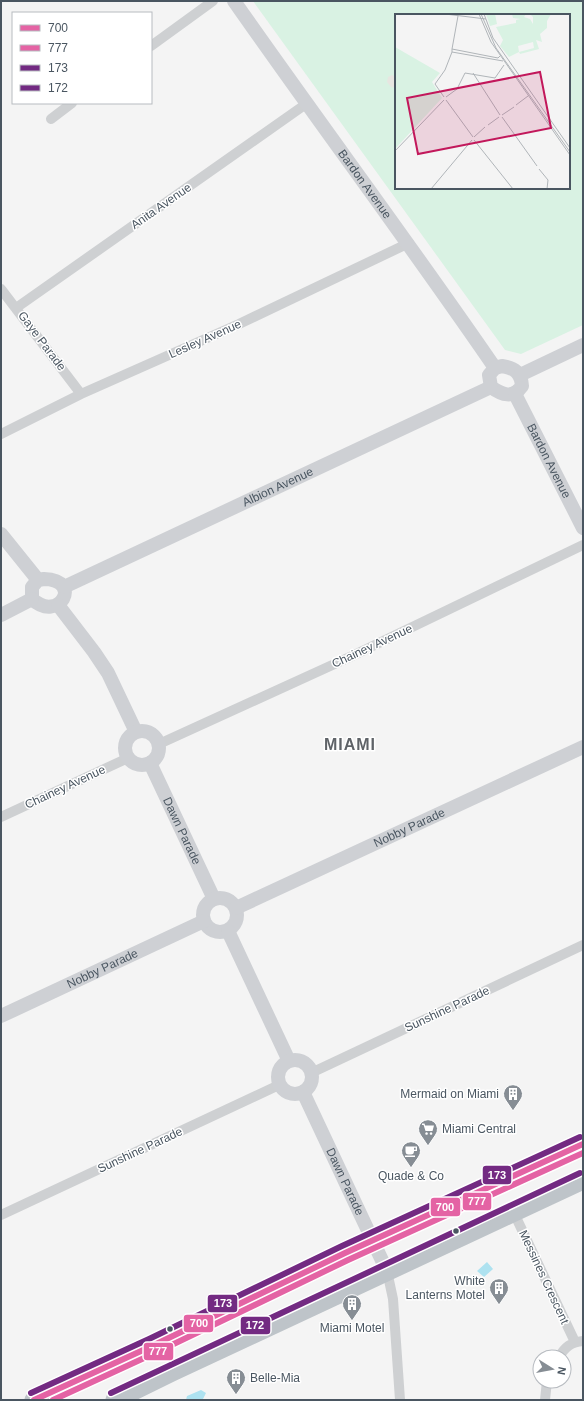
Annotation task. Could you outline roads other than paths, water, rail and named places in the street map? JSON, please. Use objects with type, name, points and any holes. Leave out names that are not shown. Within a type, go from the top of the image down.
[{"type":"highway","points":[[34,1400],[583,1144]]},
{"type":"highway","points":[[115,1400],[583,1180]]},
{"type":"street","points":[[152,45],[213,1]]},
{"type":"street","name":"Bardon Avenue","points":[[234,1],[306,104],[409,243],[495,368]]},
{"type":"street","points":[[51,119],[71,104]]},
{"type":"street","name":"Anita Avenue","points":[[16,308],[306,104]]},
{"type":"street","name":"Lesley Avenue","points":[[1,434],[82,394],[239,324],[409,243]]},
{"type":"street","name":"Gaye Parade","points":[[1,289],[82,394]]},
{"type":"street","points":[[520,375],[583,345]]},
{"type":"street","points":[[502,366],[516,370],[520,375],[522,386],[516,394],[502,394],[491,387],[489,376],[495,368],[502,366]]},
{"type":"street","name":"Albion Avenue","points":[[64,587],[491,387]]},
{"type":"street","name":"Bardon Avenue","points":[[516,394],[583,528]]},
{"type":"street","points":[[1,534],[38,580]]},
{"type":"street","name":"Chainey Avenue","points":[[159,744],[352,656],[583,545]]},
{"type":"street","points":[[38,580],[55,580],[64,587],[66,593],[58,605],[48,607],[37,603],[32,599],[32,587],[38,580]]},
{"type":"street","points":[[1,615],[32,599]]},
{"type":"street","points":[[58,605],[108,673],[136,732]]},
{"type":"street","points":[[136,732],[148,732],[156,738],[159,744],[157,757],[150,763],[141,765],[134,763],[128,758],[125,749],[127,742],[130,736],[136,732]]},
{"type":"street","name":"Nobby Parade","points":[[236,908],[583,747]]},
{"type":"street","name":"Chainey Avenue","points":[[1,816],[128,758]]},
{"type":"street","name":"Dawn Parade","points":[[150,763],[214,899]]},
{"type":"street","points":[[214,899],[226,899],[236,908],[237,918],[235,924],[228,931],[219,932],[212,930],[204,921],[205,908],[214,899]]},
{"type":"street","name":"Nobby Parade","points":[[1,1016],[204,921]]},
{"type":"street","points":[[228,931],[289,1061]]},
{"type":"street","name":"Sunshine Parade","points":[[311,1073],[583,945]]},
{"type":"street","points":[[289,1061],[301,1062],[306,1065],[311,1073],[309,1086],[303,1092],[294,1094],[286,1092],[279,1085],[279,1071],[282,1066],[289,1061]]},
{"type":"street","name":"Sunshine Parade","points":[[1,1215],[279,1085]]},
{"type":"street","name":"Dawn Parade","points":[[303,1092],[387,1271]]},
{"type":"street","name":"Messines Crescent","points":[[514,1213],[579,1341],[564,1349]]},
{"type":"street","points":[[387,1271],[392,1290],[400,1400]]},
{"type":"street","points":[[545,1400],[546,1389]]},
{"type":"water","points":[[487,1262],[493,1269],[484,1277],[477,1271]]},
{"type":"water","points":[[201,1390],[206,1393],[203,1399],[186,1400],[187,1396]]},
{"type":"place","name":"Mermaid on Miami","points":[[513,1111]]},
{"type":"place","name":"Miami Central","points":[[428,1146]]},
{"type":"place","name":"Quade & Co","points":[[411,1168]]},
{"type":"place","name":"White Lanterns Motel","points":[[499,1305]]},
{"type":"place","name":"Miami Motel","points":[[352,1321]]},
{"type":"place","name":"Belle-Mia","points":[[236,1395]]},
{"type":"district","name":"MIAMI","points":[[350,744]]}]
